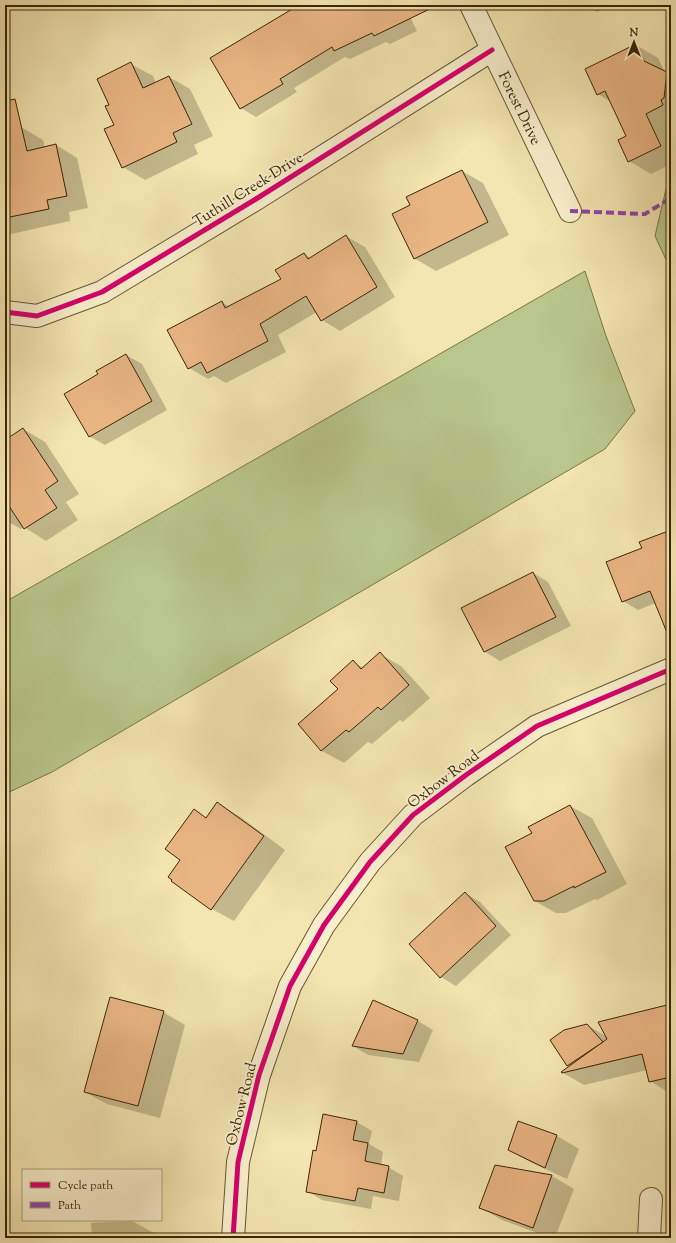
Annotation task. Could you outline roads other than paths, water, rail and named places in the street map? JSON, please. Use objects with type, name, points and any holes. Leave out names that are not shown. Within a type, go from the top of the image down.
[{"type":"street","name":"Forest Drive","points":[[471,5],[570,211]]},
{"type":"street","name":"Tuthill Creek Drive","points":[[5,312],[37,316],[102,292],[256,199],[492,50]]},
{"type":"street","name":"Oxbow Road","points":[[233,1238],[238,1162],[259,1075],[290,986],[324,925],[370,862],[413,815],[466,775],[537,726],[671,669]]},
{"type":"street","points":[[649,1238],[651,1199]]}]
